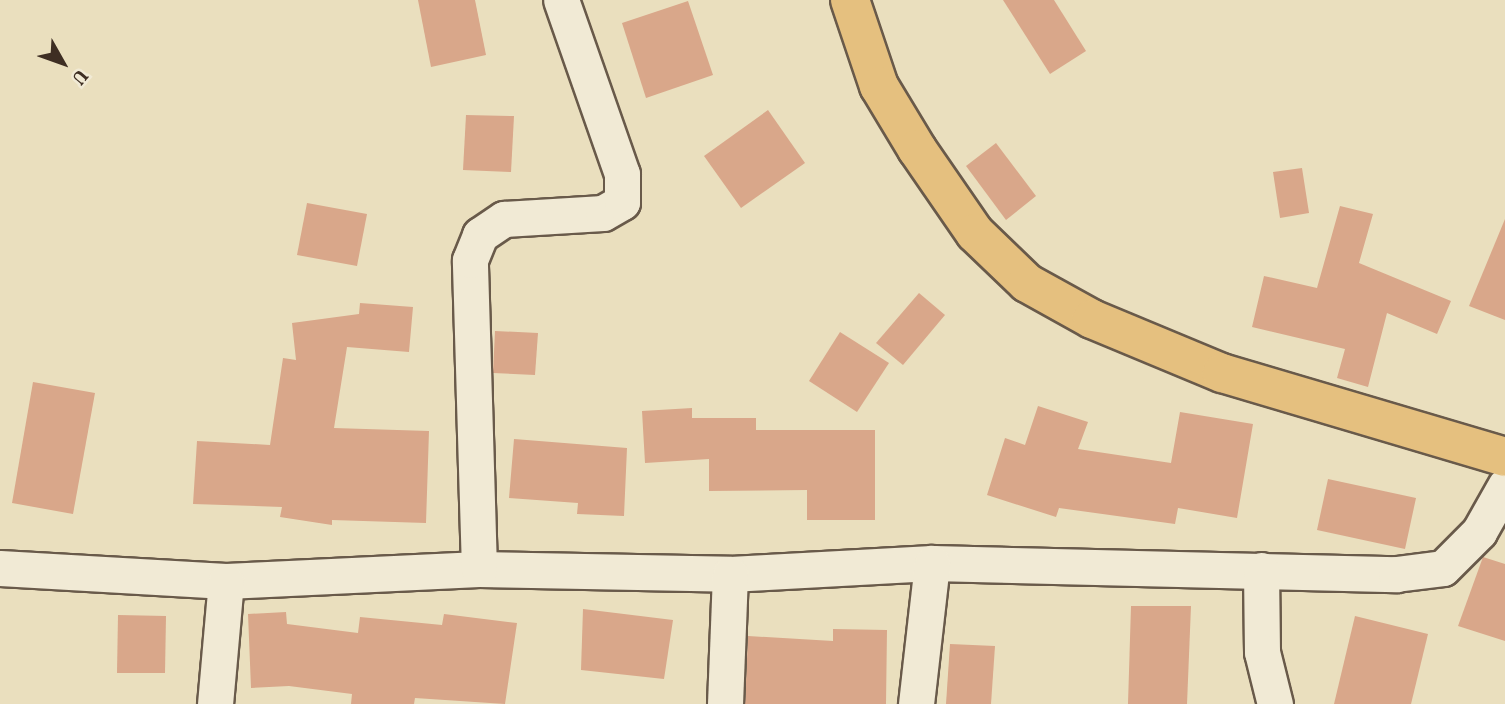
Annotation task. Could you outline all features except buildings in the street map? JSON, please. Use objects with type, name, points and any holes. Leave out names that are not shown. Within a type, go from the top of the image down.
[{"type":"highway","points":[[850,0],[879,86],[917,149],[975,233],[1027,283],[1092,319],[1223,373],[1505,457]]},
{"type":"street","points":[[479,569],[470,260],[480,235],[504,219],[603,213],[622,202],[622,174],[561,0]]},
{"type":"street","points":[[0,568],[226,582],[479,569],[730,574],[932,563],[1396,574],[1443,568],[1479,533],[1505,486]]},
{"type":"street","points":[[916,704],[932,563]]},
{"type":"street","points":[[1261,570],[1262,652],[1275,704]]},
{"type":"street","points":[[725,704],[730,574]]},
{"type":"street","points":[[215,704],[226,582]]}]
